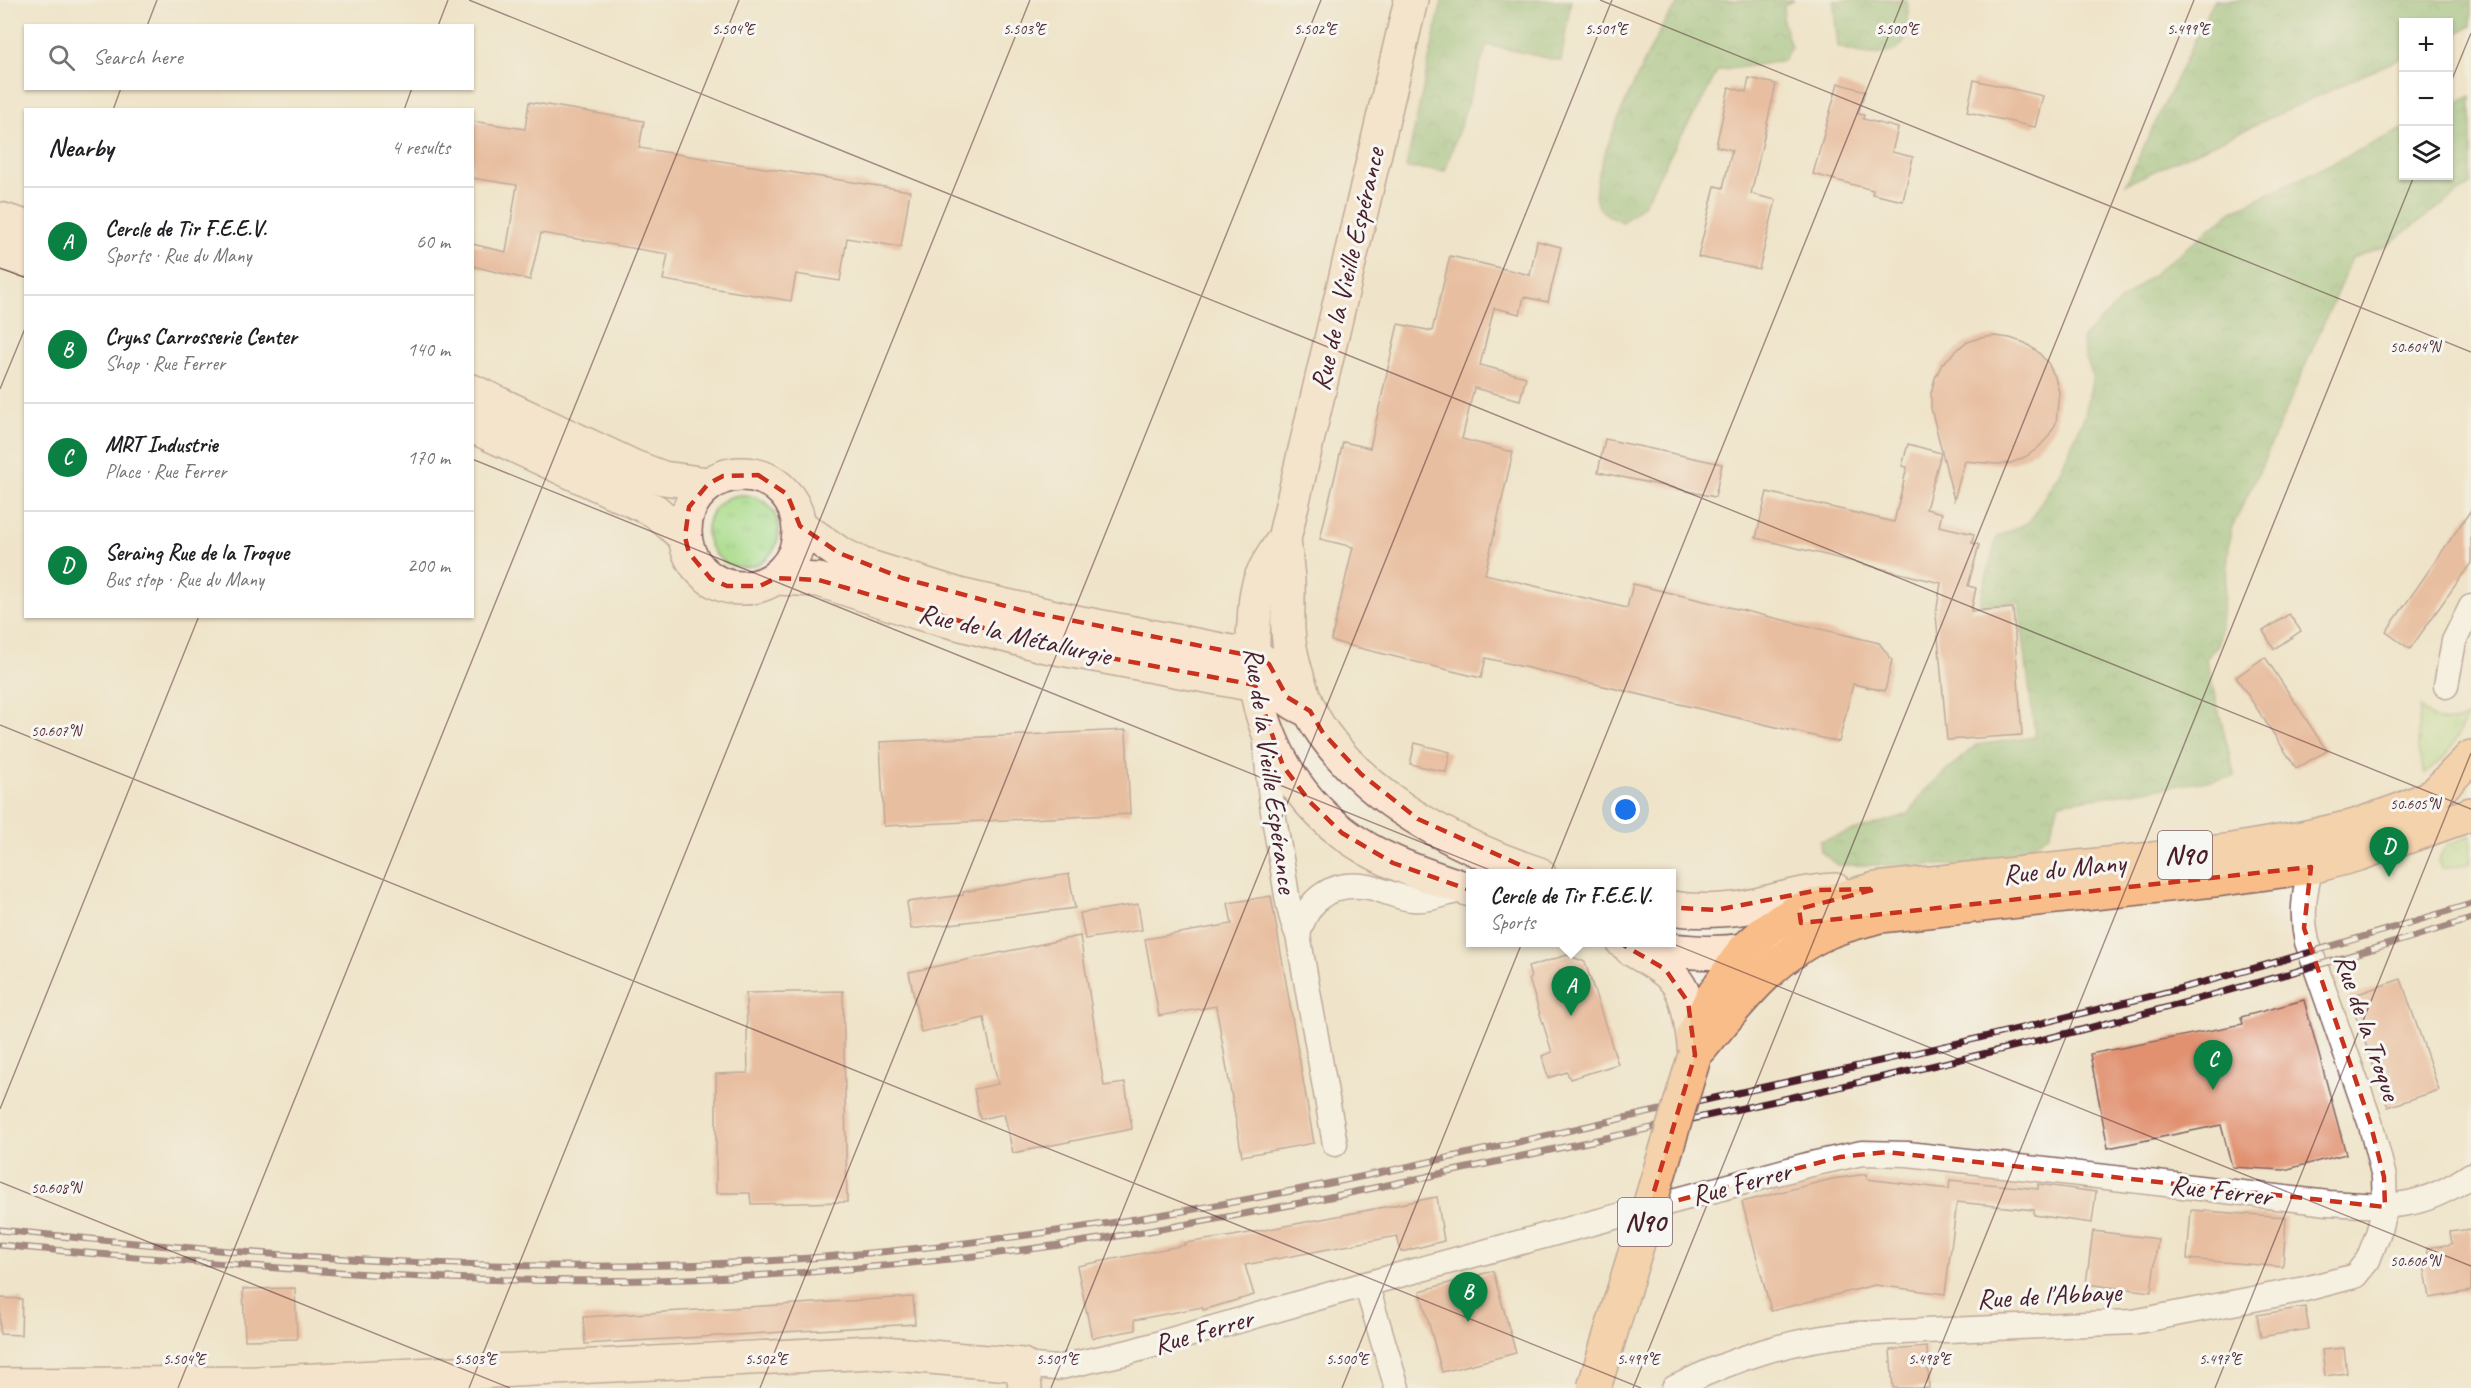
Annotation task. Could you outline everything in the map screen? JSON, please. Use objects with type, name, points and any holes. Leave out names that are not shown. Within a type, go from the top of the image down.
[{"type":"main road","name":"Rue du Many","points":[[1878,903],[2302,838],[2355,825],[2403,809],[2434,795],[2471,757]]},
{"type":"main road","name":"Rue du Many","points":[[1878,903],[2223,879],[2311,867],[2360,854],[2471,814]]},
{"type":"main road","name":"N90","points":[[1694,1046],[1753,987],[1790,955],[1878,903]]},
{"type":"main road","name":"N90","points":[[1594,1388],[1694,1046],[1712,997],[1743,951]]},
{"type":"street","name":"Rue de la Vieille Espérance","points":[[1335,1144],[1298,935],[1291,915],[1273,815],[1265,725],[1254,670],[1260,579],[1284,539],[1411,0]]},
{"type":"street","points":[[0,219],[24,226]]},
{"type":"street","points":[[0,252],[24,259]]},
{"type":"street","points":[[474,392],[634,467],[671,480],[708,484],[723,476],[741,473],[758,475],[774,483],[787,494],[796,509],[800,526],[795,555],[776,578]]},
{"type":"street","name":"Rue de la Métallurgie","points":[[474,427],[655,511],[685,537]]},
{"type":"street","name":"Rue de la Métallurgie","points":[[708,484],[689,507],[685,522],[685,537],[689,554],[698,568],[711,579],[727,586],[744,588],[760,586],[776,578],[819,580],[919,613],[1036,643],[1254,670]]},
{"type":"street","name":"Rue de la Métallurgie","points":[[800,526],[839,553],[863,565],[959,595],[1081,623],[1254,670]]},
{"type":"street","name":"Rue de la Vieille Espérance","points":[[1284,539],[1291,656],[1310,711]]},
{"type":"street","points":[[2446,686],[2454,641],[2471,607]]},
{"type":"street","points":[[1254,670],[1269,664],[1281,690],[1287,697],[1295,704],[1310,711],[1323,733],[1342,755],[1386,796],[1444,833],[1528,869]]},
{"type":"street","points":[[1265,725],[1274,748],[1297,786],[1342,833],[1394,863],[1466,889]]},
{"type":"street","name":"Rue de la Troque","points":[[2311,867],[2304,904],[2304,928],[2307,942],[2370,1122],[2384,1177],[2385,1207]]},
{"type":"street","name":"Rue de la Vieille Espérance","points":[[1298,935],[1313,902],[1332,889],[1369,887],[1406,898],[1422,899],[1466,891]]},
{"type":"street","name":"Rue du Many","points":[[1676,909],[1698,911],[1741,908],[1820,891],[1878,903]]},
{"type":"street","points":[[1660,947],[1700,952],[1743,951],[1778,943],[1824,921],[1878,903]]},
{"type":"street","points":[[1629,947],[1665,969],[1683,989],[1688,1002],[1694,1046]]},
{"type":"street","name":"Rue Ferrer","points":[[0,1385],[257,1383],[872,1353],[1024,1377],[1100,1360],[1366,1284],[1807,1165],[1862,1153],[1908,1154],[2328,1203],[2385,1207],[2429,1199],[2449,1190],[2471,1175]]},
{"type":"street","name":"Rue de l'Abbaye","points":[[1674,1388],[1733,1360],[1812,1338],[1855,1334],[2133,1322],[2305,1289],[2355,1276],[2368,1260],[2385,1207]]},
{"type":"street","points":[[1366,1284],[1397,1388]]},
{"type":"highlighted area","points":[[758,475],[787,494],[800,526],[839,553],[902,578],[1024,611],[1252,656],[1269,664],[1287,697],[1310,711],[1323,733],[1361,774],[1418,819],[1538,873],[1662,907],[1716,910],[1819,890],[1876,889],[1799,909],[1801,923],[2311,867],[2304,928],[2370,1122],[2384,1177],[2385,1207],[1886,1152],[1840,1157],[1649,1208],[1695,1055],[1688,1002],[1665,969],[1618,942],[1393,863],[1342,833],[1310,802],[1283,766],[1255,685],[1046,646],[819,580],[776,578],[760,586],[727,586],[711,579],[689,553],[685,537],[689,507],[708,484],[723,476]]},
{"type":"green space","points":[[1442,0],[1571,0],[1561,61],[1487,45],[1445,171],[1406,168]]},
{"type":"green space","points":[[1794,0],[1784,5],[1783,22],[1791,47],[1783,61],[1717,71],[1644,204],[1623,222],[1602,210],[1597,204],[1596,190],[1600,168],[1609,142],[1656,38],[1681,1]]},
{"type":"green space","points":[[1833,0],[1907,0],[1906,38],[1894,51],[1885,53],[1855,52],[1838,47]]},
{"type":"green space","points":[[2214,0],[2471,0],[2471,26],[2453,35],[2453,18],[2399,18],[2399,59],[2126,184]]},
{"type":"green space","points":[[2471,96],[2471,184],[2385,246],[2352,258],[2259,472],[2231,529],[2219,643],[2206,659],[2235,777],[2059,803],[2050,834],[2015,856],[1972,865],[1838,865],[1821,852],[1820,841],[1909,814],[1924,791],[1976,745],[2035,737],[2019,602],[1979,605],[1997,537],[2029,522],[2059,473],[2085,415],[2093,376],[2086,359],[2082,339],[2119,302],[2232,211],[2399,131],[2399,180],[2453,180],[2453,105]]},
{"type":"green space","points":[[750,495],[769,505],[777,517],[779,531],[777,545],[769,557],[757,565],[736,567],[717,557],[709,545],[707,524],[717,505],[729,497]]},
{"type":"green space","points":[[2420,707],[2430,716],[2442,721],[2455,722],[2467,717],[2447,755],[2425,774],[2418,751]]},
{"type":"green space","points":[[2471,835],[2471,863],[2441,869],[2438,860],[2446,846]]},
{"type":"building","points":[[1749,78],[1776,84],[1751,194],[1776,200],[1759,269],[1698,257],[1715,186],[1723,188],[1732,150],[1716,146],[1729,87],[1746,92]]},
{"type":"building","points":[[1974,80],[2043,96],[2035,127],[1967,112]]},
{"type":"building","points":[[1838,83],[1865,91],[1858,114],[1864,115],[1863,119],[1898,128],[1892,152],[1913,157],[1903,201],[1872,194],[1873,190],[1813,174]]},
{"type":"building","points":[[529,102],[644,121],[639,148],[910,191],[901,247],[847,238],[840,281],[796,274],[791,301],[663,280],[668,254],[541,233],[530,280],[474,266],[474,244],[506,252],[517,185],[474,178],[474,121],[525,129]]},
{"type":"building","points":[[1537,241],[1561,247],[1548,302],[1524,297],[1520,314],[1494,308],[1480,365],[1526,377],[1520,400],[1474,388],[1462,439],[1513,452],[1485,574],[1627,608],[1633,584],[1879,643],[1892,660],[1885,691],[1853,684],[1839,742],[1486,658],[1481,678],[1331,641],[1353,547],[1320,539],[1343,442],[1370,448],[1398,324],[1432,331],[1450,256],[1530,275]]},
{"type":"building","points":[[1995,336],[2025,343],[2048,363],[2059,392],[2056,423],[2038,448],[2011,463],[1965,461],[1954,500],[1931,408],[1931,393],[1942,364],[1965,343]]},
{"type":"building","points":[[1605,439],[1722,464],[1715,497],[1598,472]]},
{"type":"building","points":[[1908,444],[1941,453],[1926,509],[1942,513],[1939,526],[1974,534],[1972,543],[1979,545],[1968,586],[1976,588],[1971,611],[2013,608],[2022,735],[1947,740],[1936,614],[1941,583],[1756,538],[1767,492],[1894,522],[1907,467],[1902,466]]},
{"type":"building","points":[[2471,510],[2471,563],[2410,649],[2386,632]]},
{"type":"building","points":[[2289,614],[2301,631],[2274,649],[2263,631]]},
{"type":"building","points":[[2265,657],[2327,751],[2296,768],[2236,677]]},
{"type":"building","points":[[1126,730],[1130,814],[884,826],[880,742]]},
{"type":"building","points":[[1415,743],[1450,752],[1446,772],[1410,764]]},
{"type":"building","points":[[1069,874],[1075,908],[911,929],[907,902],[963,895],[963,892]]},
{"type":"building","points":[[1271,896],[1314,1143],[1242,1156],[1216,1006],[1159,1016],[1145,939],[1232,924],[1228,903]]},
{"type":"building","points":[[1138,904],[1142,930],[1085,939],[1080,913]]},
{"type":"building","points":[[1080,936],[1104,1086],[1125,1083],[1132,1129],[1013,1153],[1004,1114],[980,1119],[974,1089],[998,1084],[984,1018],[921,1032],[909,972]]},
{"type":"building","points":[[1567,955],[1585,962],[1618,1064],[1570,1079],[1567,1072],[1548,1078],[1542,1056],[1552,1052],[1529,979],[1531,978],[1528,967]]},
{"type":"building","points":[[2401,979],[2439,1090],[2388,1107],[2349,997]]},
{"type":"building","points":[[843,991],[847,1202],[751,1204],[750,1193],[716,1193],[716,1074],[748,1073],[746,993]]},
{"type":"building","points":[[2304,1000],[2346,1154],[2284,1170],[2232,1167],[2221,1125],[2108,1148],[2090,1054],[2243,1024],[2241,1017]]},
{"type":"building","points":[[1867,1174],[1867,1179],[1949,1189],[1950,1180],[2038,1189],[2038,1184],[2096,1192],[2092,1223],[2034,1215],[2034,1210],[1957,1202],[1945,1294],[1875,1285],[1771,1311],[1742,1202],[1832,1179]]},
{"type":"building","points":[[1437,1197],[1444,1241],[1401,1252],[1397,1236],[1245,1265],[1254,1295],[1203,1310],[1202,1307],[1134,1320],[1136,1330],[1092,1338],[1077,1266],[1185,1245],[1184,1243],[1233,1236]]},
{"type":"building","points":[[2191,1210],[2286,1217],[2283,1267],[2187,1259]]},
{"type":"building","points":[[2471,1229],[2471,1291],[2430,1298],[2424,1265],[2430,1264],[2427,1248],[2452,1244],[2450,1232]]},
{"type":"building","points":[[2093,1231],[2158,1239],[2151,1292],[2086,1284]]},
{"type":"building","points":[[1493,1271],[1516,1353],[1442,1372],[1420,1291]]},
{"type":"building","points":[[295,1288],[297,1339],[245,1340],[243,1289]]},
{"type":"building","points":[[913,1297],[915,1324],[585,1344],[583,1317]]},
{"type":"building","points":[[0,1298],[22,1299],[21,1335],[0,1334]]},
{"type":"building","points":[[2305,1307],[2309,1329],[2261,1337],[2257,1315]]},
{"type":"building","points":[[1927,1347],[1929,1388],[1893,1388],[1890,1350]]},
{"type":"building","points":[[2344,1348],[2347,1373],[2325,1376],[2322,1350]]},
{"type":"railway","points":[[0,1230],[182,1247],[365,1260],[548,1266],[640,1266],[795,1259],[924,1248],[1053,1232],[1180,1212],[1290,1191],[1867,1064],[2056,1020],[2207,981],[2471,904]]},
{"type":"railway","points":[[0,1245],[300,1270],[546,1281],[670,1280],[789,1274],[963,1258],[1137,1233],[1300,1203],[1809,1094],[2174,1006],[2471,919]]},
{"type":"place","name":"Seraing Rue de la Troque","points":[[2389,877]]},
{"type":"place","name":"Cercle de Tir F.E.E.V.","points":[[1571,1016]]},
{"type":"place","name":"MRT Industrie","points":[[2213,1090]]},
{"type":"place","name":"Cryns Carrosserie Center","points":[[1468,1322]]}]
